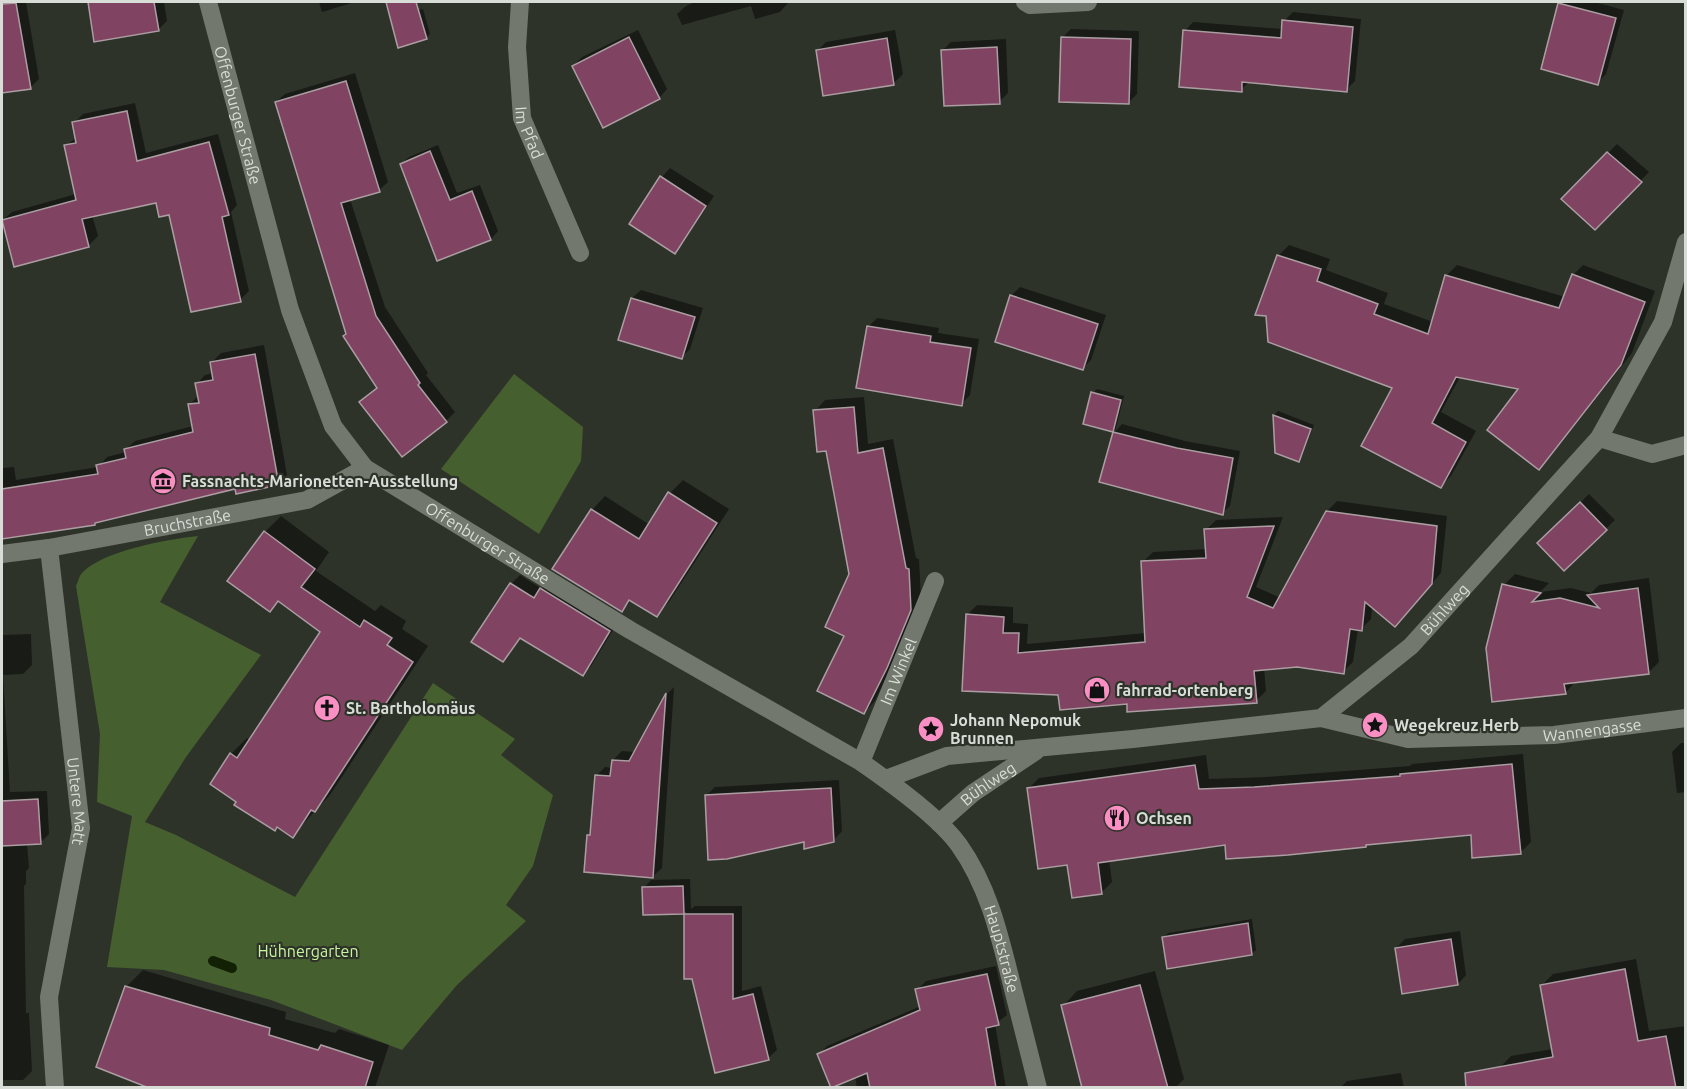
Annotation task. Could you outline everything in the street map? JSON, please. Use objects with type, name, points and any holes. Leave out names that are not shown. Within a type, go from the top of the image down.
[{"type":"street","name":"Offenburger Straße","points":[[208,2],[290,310],[333,426],[365,468],[630,630],[861,762],[886,779],[939,823]]},
{"type":"street","name":"Im Pfad","points":[[520,2],[517,47],[522,118],[580,253]]},
{"type":"street","points":[[1025,2],[1030,5],[1088,2]]},
{"type":"street","name":"Bühlweg","points":[[886,779],[947,756],[1320,718],[1411,646],[1599,438],[1663,322],[1686,242]]},
{"type":"street","points":[[1599,438],[1652,454],[1686,446]]},
{"type":"street","name":"Bruchstraße","points":[[2,554],[50,549],[307,501],[365,468]]},
{"type":"street","name":"Untere Matt","points":[[50,549],[81,828],[50,997],[55,1088]]},
{"type":"street","name":"Im Winkel","points":[[861,762],[935,581]]},
{"type":"street","name":"Wannengasse","points":[[1320,718],[1408,739],[1554,735],[1686,718]]},
{"type":"street","name":"Bühlweg","points":[[939,823],[973,793],[1040,748]]},
{"type":"street","name":"Hauptstraße","points":[[939,823],[958,843],[984,887],[998,927],[1038,1088]]},
{"type":"green space","points":[[514,374],[583,427],[581,461],[539,534],[441,469]]},
{"type":"green space","name":"Hühnergarten","points":[[198,536],[160,602],[261,655],[186,757],[145,822],[176,835],[295,897],[433,683],[515,739],[501,755],[553,795],[533,866],[506,905],[526,921],[457,985],[402,1050],[271,1000],[164,970],[107,967],[132,816],[97,802],[100,734],[76,586],[82,573],[104,558],[153,543]]},
{"type":"building","points":[[88,2],[154,2],[159,31],[94,42]]},
{"type":"building","points":[[386,2],[416,2],[427,39],[398,48]]},
{"type":"building","points":[[16,3],[31,89],[2,93],[2,4]]},
{"type":"building","points":[[1558,3],[1616,18],[1598,85],[1541,69]]},
{"type":"building","points":[[1282,20],[1353,27],[1347,92],[1242,82],[1242,92],[1179,87],[1183,30],[1281,38]]},
{"type":"building","points":[[629,37],[660,99],[603,128],[572,66]]},
{"type":"building","points":[[1061,37],[1131,39],[1129,104],[1059,102]]},
{"type":"building","points":[[887,38],[894,85],[823,96],[816,50]]},
{"type":"building","points":[[997,47],[1000,104],[944,106],[941,50]]},
{"type":"building","points":[[346,81],[380,192],[341,203],[376,316],[420,383],[418,385],[447,422],[402,457],[359,402],[377,388],[343,336],[346,334],[275,102]]},
{"type":"building","points":[[127,111],[137,161],[209,142],[229,215],[222,217],[241,302],[191,312],[169,215],[159,217],[156,203],[82,219],[89,247],[14,267],[2,220],[76,200],[64,145],[76,143],[72,122]]},
{"type":"building","points":[[430,151],[450,200],[472,191],[491,240],[437,261],[400,164]]},
{"type":"building","points":[[1607,152],[1642,182],[1595,230],[1561,199]]},
{"type":"building","points":[[660,176],[706,206],[675,254],[629,224]]},
{"type":"building","points":[[1277,255],[1321,269],[1317,281],[1378,304],[1374,314],[1428,334],[1445,275],[1559,308],[1572,274],[1645,302],[1621,365],[1539,470],[1487,430],[1518,389],[1456,377],[1432,423],[1466,442],[1441,488],[1361,446],[1392,388],[1268,342],[1266,316],[1255,315]]},
{"type":"building","points":[[1010,295],[1098,324],[1083,370],[995,342]]},
{"type":"building","points":[[631,298],[695,317],[682,359],[618,340]]},
{"type":"building","points":[[867,326],[931,336],[930,342],[971,348],[962,406],[856,388]]},
{"type":"building","points":[[255,354],[279,485],[236,494],[235,489],[95,523],[95,525],[2,539],[2,489],[98,474],[96,465],[126,458],[124,449],[193,432],[188,404],[199,403],[195,383],[213,380],[210,362]]},
{"type":"building","points":[[1091,392],[1121,400],[1113,432],[1083,424]]},
{"type":"building","points":[[854,407],[858,453],[883,448],[906,568],[909,569],[911,610],[887,668],[864,714],[817,691],[844,636],[825,627],[849,574],[826,451],[817,452],[813,410]]},
{"type":"building","points":[[1273,415],[1311,429],[1299,462],[1275,453]]},
{"type":"building","points":[[1113,432],[1177,448],[1233,458],[1223,515],[1099,482]]},
{"type":"building","points":[[668,492],[717,523],[657,617],[629,600],[622,612],[552,569],[591,509],[639,539]]},
{"type":"building","points":[[1580,502],[1607,530],[1564,571],[1537,543]]},
{"type":"building","points":[[1326,511],[1437,526],[1432,584],[1395,627],[1365,602],[1362,631],[1350,629],[1344,674],[1297,667],[1254,671],[1257,703],[1127,712],[1127,704],[1060,710],[1058,695],[962,691],[966,614],[1004,617],[1003,633],[1019,633],[1018,653],[1145,642],[1141,561],[1206,558],[1204,529],[1274,526],[1247,597],[1273,608]]},
{"type":"building","name":"St. Bartholomäus","points":[[264,531],[315,569],[301,587],[360,627],[364,620],[392,638],[387,645],[413,662],[315,812],[311,810],[293,838],[277,827],[275,831],[234,805],[236,802],[210,784],[230,753],[237,758],[320,632],[278,601],[270,612],[227,581]]},
{"type":"building","points":[[510,583],[534,598],[540,588],[610,631],[583,676],[520,638],[503,662],[471,642]]},
{"type":"building","points":[[1502,584],[1541,593],[1532,602],[1560,598],[1599,608],[1587,595],[1638,588],[1649,674],[1564,684],[1566,694],[1492,702],[1486,648]]},
{"type":"building","points":[[666,693],[653,878],[584,872],[595,775],[610,776],[612,760],[629,761]]},
{"type":"building","points":[[1512,764],[1521,854],[1472,858],[1471,835],[1288,855],[1226,859],[1225,845],[1098,863],[1102,894],[1072,898],[1067,865],[1038,869],[1027,788],[1195,765],[1199,789],[1400,776],[1400,774]]},
{"type":"building","points":[[831,788],[834,842],[804,849],[804,842],[727,859],[708,860],[705,795]]},
{"type":"building","points":[[38,799],[41,844],[2,846],[2,801]]},
{"type":"building","points":[[683,886],[684,914],[643,915],[642,887]]},
{"type":"building","points":[[684,914],[733,914],[733,999],[753,994],[769,1060],[715,1073],[692,979],[684,979]]},
{"type":"building","points":[[1248,923],[1252,955],[1167,969],[1162,937]]},
{"type":"building","points":[[1451,939],[1458,985],[1402,994],[1395,948]]},
{"type":"building","points":[[1625,969],[1638,1041],[1666,1036],[1676,1088],[1466,1088],[1465,1073],[1553,1057],[1540,985]]},
{"type":"building","points":[[987,974],[999,1025],[986,1028],[996,1088],[870,1088],[867,1073],[831,1088],[817,1054],[920,1010],[915,989]]},
{"type":"building","points":[[1140,985],[1168,1088],[1082,1088],[1061,1005]]},
{"type":"building","points":[[125,986],[270,1028],[269,1035],[318,1050],[321,1045],[373,1062],[365,1088],[149,1088],[96,1067]]},
{"type":"waterway","points":[[213,961],[232,968]]},
{"type":"place","name":"Fassnachts-Marionetten-Ausstellung","points":[[163,481]]},
{"type":"place","name":"fahrrad-ortenberg","points":[[1097,690]]},
{"type":"place","name":"St. Bartholomäus","points":[[327,708]]},
{"type":"place","name":"Wegekreuz Herb","points":[[1375,725]]},
{"type":"place","name":"Johann Nepomuk Brunnen","points":[[931,729]]},
{"type":"place","name":"Ochsen","points":[[1117,818]]}]
